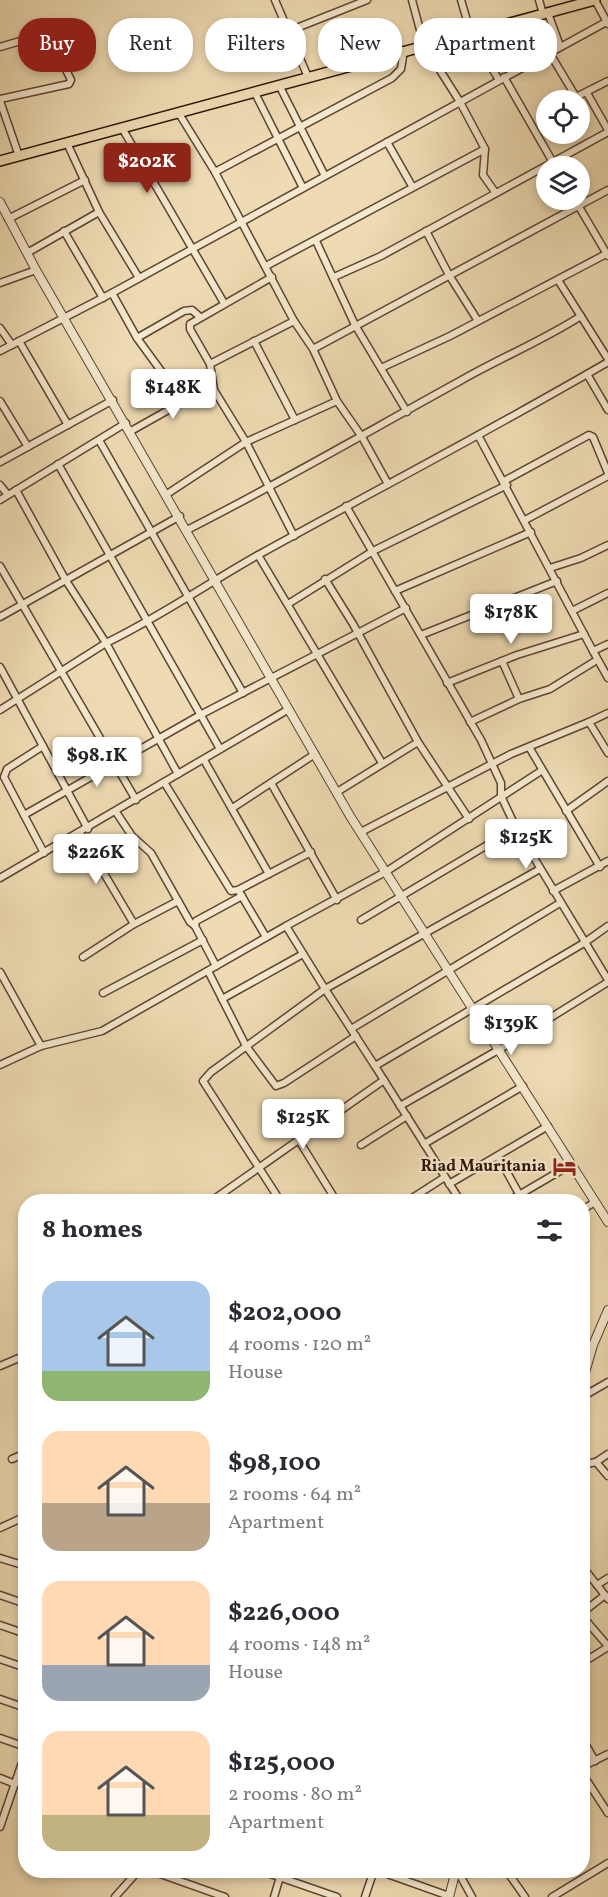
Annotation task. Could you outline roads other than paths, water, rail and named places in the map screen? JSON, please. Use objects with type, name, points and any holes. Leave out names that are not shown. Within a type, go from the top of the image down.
[{"type":"main road","points":[[530,18],[578,2],[595,0]]},
{"type":"main road","points":[[0,161],[414,48]]},
{"type":"street","points":[[276,0],[284,18]]},
{"type":"street","points":[[306,24],[367,0]]},
{"type":"street","points":[[412,0],[417,18]]},
{"type":"street","points":[[460,0],[466,18]]},
{"type":"street","points":[[539,0],[561,46]]},
{"type":"street","points":[[557,48],[607,22],[595,0]]},
{"type":"street","points":[[0,47],[44,34],[50,37],[70,80],[69,84],[49,91],[0,100],[19,156]]},
{"type":"street","points":[[215,172],[392,78],[401,69],[404,50]]},
{"type":"street","points":[[557,66],[571,90]]},
{"type":"street","points":[[306,72],[308,77]]},
{"type":"street","points":[[441,72],[485,149],[483,175],[495,192]]},
{"type":"street","points":[[497,72],[549,156]]},
{"type":"street","points":[[0,351],[193,249],[512,72]]},
{"type":"street","points":[[590,91],[608,81]]},
{"type":"street","points":[[279,85],[325,176]]},
{"type":"street","points":[[254,91],[303,188]]},
{"type":"street","points":[[567,156],[608,131],[590,98]]},
{"type":"street","points":[[178,112],[215,172],[294,321],[313,349],[337,401],[362,437],[388,484]]},
{"type":"street","points":[[122,128],[224,303]]},
{"type":"street","points":[[387,142],[412,186]]},
{"type":"street","points":[[67,143],[99,212],[139,278]]},
{"type":"street","points":[[266,266],[485,149]]},
{"type":"street","points":[[334,277],[536,173]]},
{"type":"street","points":[[8,219],[85,180]]},
{"type":"street","points":[[590,197],[608,190]]},
{"type":"street","points":[[0,202],[36,270],[131,431],[215,583],[337,792],[608,1222]]},
{"type":"street","points":[[313,349],[563,210]]},
{"type":"street","points":[[381,368],[608,254],[582,210]]},
{"type":"street","points":[[27,253],[99,212]]},
{"type":"street","points":[[64,231],[103,297]]},
{"type":"street","points":[[426,231],[449,275],[478,321]]},
{"type":"street","points":[[316,241],[356,325],[406,412]]},
{"type":"street","points":[[0,284],[36,270]]},
{"type":"street","points":[[272,277],[200,316],[190,324],[190,329],[210,364],[214,390],[246,442],[294,536]]},
{"type":"street","points":[[0,710],[18,701],[106,644],[215,583],[258,555],[479,437],[608,360],[558,280]]},
{"type":"street","points":[[112,293],[137,338],[183,401]]},
{"type":"street","points":[[137,338],[184,311],[192,310],[200,316]]},
{"type":"street","points":[[187,530],[271,488],[461,380],[537,343],[581,316]]},
{"type":"street","points":[[210,364],[294,321]]},
{"type":"street","points":[[0,328],[12,345]]},
{"type":"street","points":[[19,341],[68,426]]},
{"type":"street","points":[[254,341],[295,420]]},
{"type":"street","points":[[587,374],[608,410]]},
{"type":"street","points":[[131,431],[183,401],[208,389],[214,390]]},
{"type":"street","points":[[0,462],[112,400]]},
{"type":"street","points":[[0,401],[28,447]]},
{"type":"street","points":[[167,494],[246,442],[337,401]]},
{"type":"street","points":[[0,500],[126,423]]},
{"type":"street","points":[[288,604],[373,551],[505,483],[589,435],[608,475],[525,520]]},
{"type":"street","points":[[479,437],[608,678]]},
{"type":"street","points":[[99,440],[243,693]]},
{"type":"street","points":[[600,455],[608,451]]},
{"type":"street","points":[[58,464],[220,749]]},
{"type":"street","points":[[0,485],[8,495]]},
{"type":"street","points":[[16,490],[65,579],[106,644],[178,774]]},
{"type":"street","points":[[346,507],[422,635],[470,722],[501,783],[501,796],[516,828],[608,981],[500,1049],[400,1106]]},
{"type":"street","points":[[0,617],[180,516]]},
{"type":"street","points":[[395,591],[531,532]]},
{"type":"street","points":[[550,568],[581,558],[608,545]]},
{"type":"street","points":[[258,555],[382,763]]},
{"type":"street","points":[[1,570],[136,800]]},
{"type":"street","points":[[325,579],[358,633],[418,742],[469,819]]},
{"type":"street","points":[[422,635],[557,581]]},
{"type":"street","points":[[572,610],[608,593]]},
{"type":"street","points":[[24,815],[202,714],[406,608]]},
{"type":"street","points":[[447,683],[502,661],[584,634]]},
{"type":"street","points":[[592,651],[608,644]]},
{"type":"street","points":[[470,722],[519,699],[550,689],[597,660]]},
{"type":"street","points":[[502,661],[519,699]]},
{"type":"street","points":[[0,667],[88,829]]},
{"type":"street","points":[[0,878],[88,829],[289,709]]},
{"type":"street","points":[[361,832],[492,764],[608,713]]},
{"type":"street","points":[[589,722],[608,753]]},
{"type":"street","points":[[337,792],[418,742]]},
{"type":"street","points":[[43,746],[5,772],[44,853]]},
{"type":"street","points":[[529,747],[541,771],[600,867]]},
{"type":"street","points":[[234,807],[315,754]]},
{"type":"street","points":[[204,760],[234,807],[269,874]]},
{"type":"street","points":[[0,1065],[41,1046],[102,1031],[387,871],[541,771]]},
{"type":"street","points":[[566,811],[608,781]]},
{"type":"street","points":[[164,782],[227,888],[240,893],[266,937]]},
{"type":"street","points":[[271,783],[337,900]]},
{"type":"street","points":[[116,812],[132,836],[151,853],[216,966]]},
{"type":"street","points":[[361,920],[516,828]]},
{"type":"street","points":[[80,833],[134,924]]},
{"type":"street","points":[[195,926],[198,919],[269,874],[311,852]]},
{"type":"street","points":[[553,891],[608,861]]},
{"type":"street","points":[[276,1194],[203,1081],[246,1046],[325,989],[540,869]]},
{"type":"street","points":[[83,957],[134,924],[178,901]]},
{"type":"street","points":[[351,1029],[560,903]]},
{"type":"street","points":[[286,926],[456,1194]]},
{"type":"street","points":[[375,1066],[584,943],[608,926]]},
{"type":"street","points":[[103,993],[203,940]]},
{"type":"street","points":[[222,999],[303,954]]},
{"type":"street","points":[[207,970],[246,1046],[276,1086],[356,1036]]},
{"type":"street","points":[[0,972],[41,1046]]},
{"type":"street","points":[[224,1194],[298,1139],[384,1080]]},
{"type":"street","points":[[424,1144],[523,1086]]},
{"type":"street","points":[[361,1145],[406,1116]]},
{"type":"street","points":[[449,1184],[548,1126]]},
{"type":"street","points":[[298,1139],[332,1194]]},
{"type":"street","points":[[498,1156],[519,1194],[572,1164]]},
{"type":"street","points":[[417,1194],[445,1176]]},
{"type":"street","points":[[590,1205],[595,1202]]},
{"type":"street","points":[[590,1355],[608,1310]]},
{"type":"street","points":[[0,1366],[18,1358]]},
{"type":"street","points":[[590,1392],[608,1382]]},
{"type":"street","points":[[590,1463],[608,1454]]},
{"type":"street","points":[[12,1459],[18,1456]]},
{"type":"street","points":[[596,1462],[608,1476]]},
{"type":"street","points":[[0,1528],[18,1520]]},
{"type":"street","points":[[0,1558],[18,1564]]},
{"type":"street","points":[[590,1576],[606,1597],[590,1609]]},
{"type":"street","points":[[597,1585],[608,1578]]},
{"type":"street","points":[[0,1595],[18,1601]]},
{"type":"street","points":[[0,1625],[18,1631]]},
{"type":"street","points":[[590,1625],[608,1646],[590,1658]]},
{"type":"street","points":[[0,1659],[18,1665]]},
{"type":"street","points":[[0,1699],[18,1705]]},
{"type":"street","points":[[0,1738],[18,1746]]},
{"type":"street","points":[[590,1752],[595,1761]]},
{"type":"street","points":[[590,1763],[608,1754]]},
{"type":"street","points":[[0,1827],[18,1774]]},
{"type":"street","points":[[0,1778],[15,1784]]},
{"type":"street","points":[[590,1785],[608,1813]]},
{"type":"street","points":[[590,1874],[608,1863]]},
{"type":"street","points":[[115,1897],[132,1878]]},
{"type":"street","points":[[172,1878],[225,1897]]},
{"type":"street","points":[[274,1897],[280,1878],[337,1897]]},
{"type":"street","points":[[365,1897],[372,1878]]},
{"type":"street","points":[[398,1878],[449,1896],[455,1878]]},
{"type":"street","points":[[461,1878],[472,1897]]},
{"type":"street","points":[[512,1878],[525,1897]]},
{"type":"street","points":[[552,1897],[583,1878]]},
{"type":"place","name":"Riad Mauritania","points":[[564,1167]]}]
